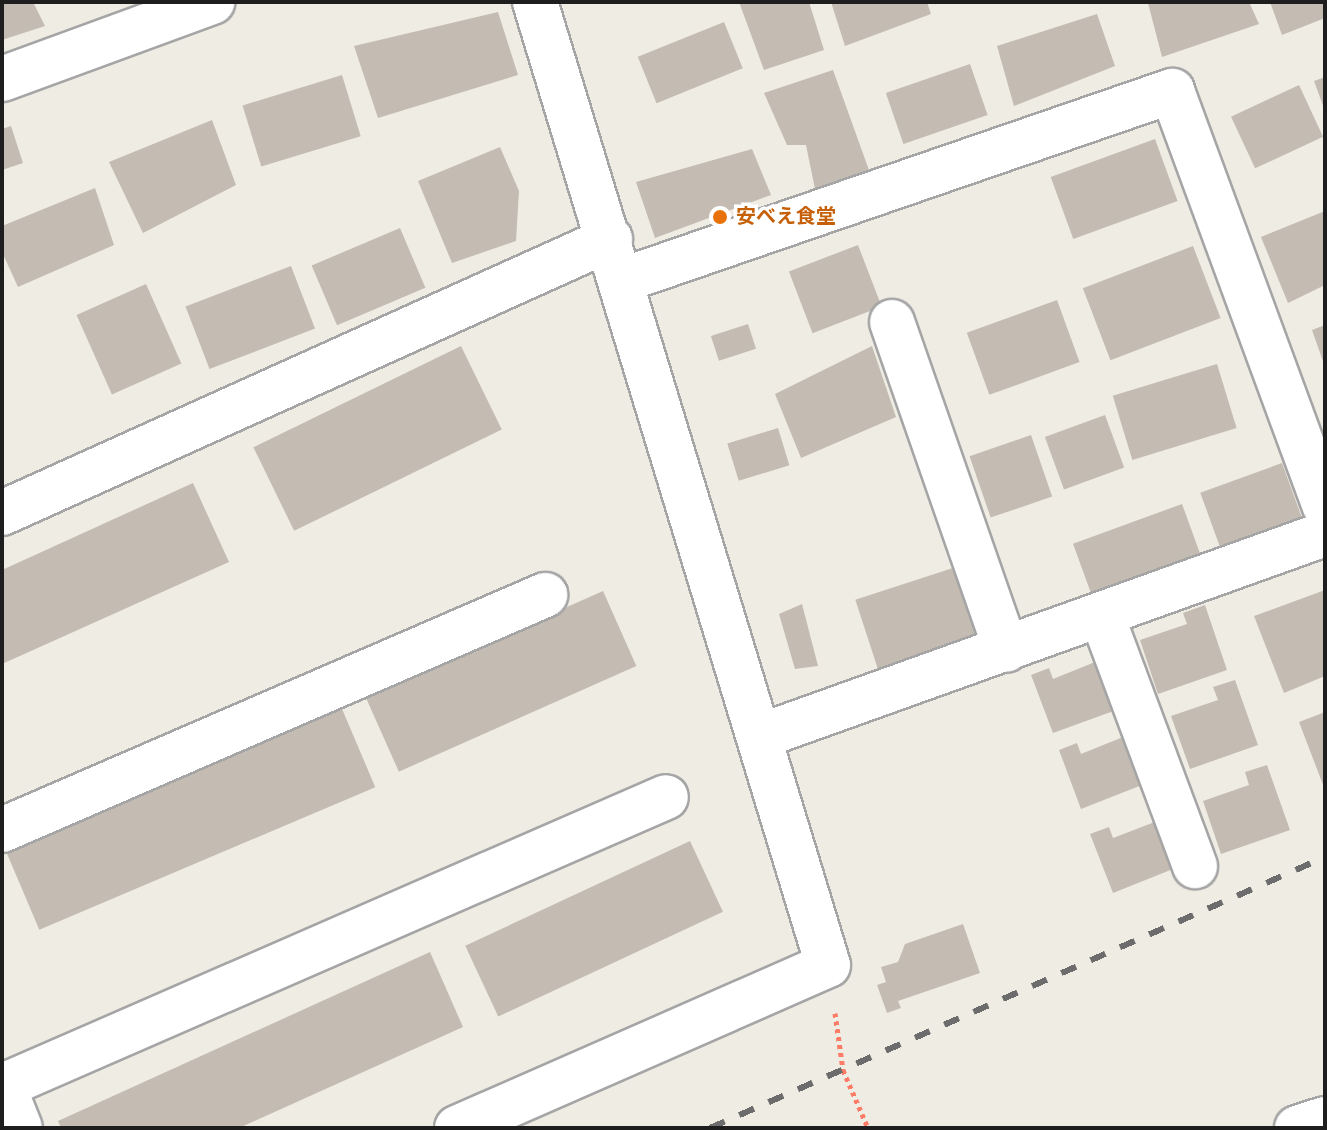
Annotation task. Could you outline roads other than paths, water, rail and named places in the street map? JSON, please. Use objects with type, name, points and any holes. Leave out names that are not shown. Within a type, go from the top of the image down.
[{"type":"street","points":[[457,1128],[828,965],[623,280],[535,2]]},
{"type":"street","points":[[2,79],[194,5]]},
{"type":"street","points":[[623,280],[1172,91],[1325,506]]},
{"type":"street","points":[[2,513],[610,239]]},
{"type":"street","points":[[892,322],[1006,650]]},
{"type":"street","points":[[761,736],[1325,534]]},
{"type":"street","points":[[2,830],[545,595]]},
{"type":"street","points":[[1102,616],[1195,866]]},
{"type":"street","points":[[20,1128],[3,1085],[666,797]]},
{"type":"street","points":[[1297,1128],[1325,1119]]},
{"type":"railway","points":[[710,1128],[1325,857]]},
{"type":"place","name":"安べえ食堂","points":[[720,217]]}]
